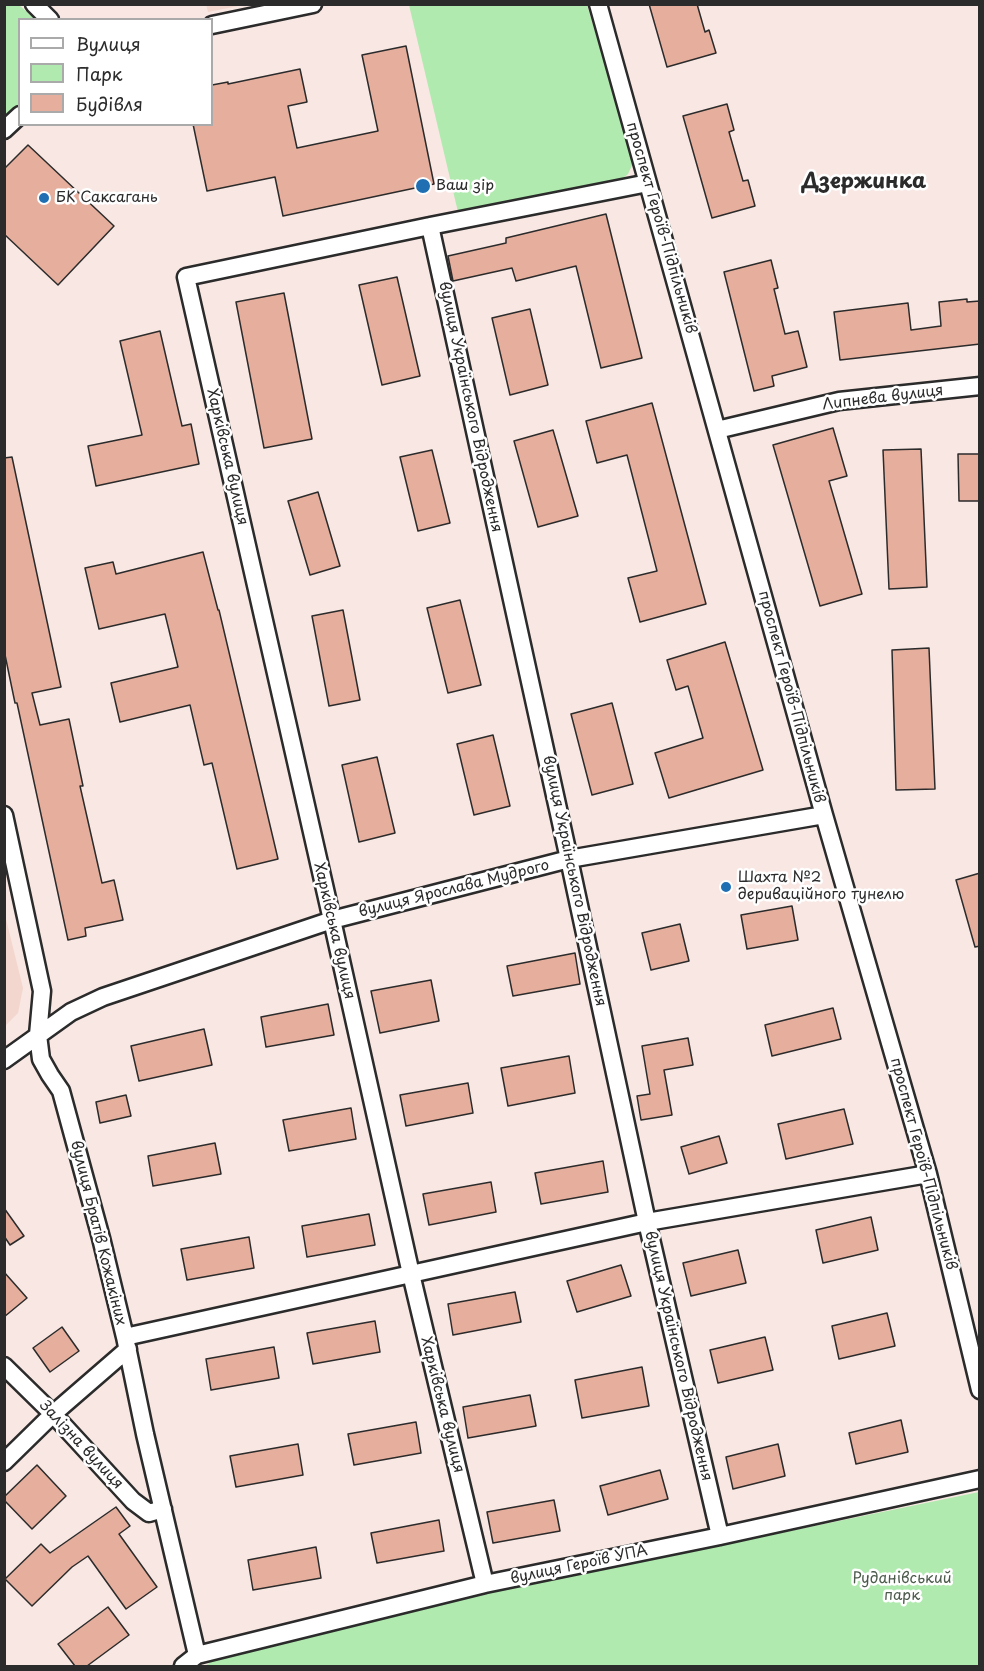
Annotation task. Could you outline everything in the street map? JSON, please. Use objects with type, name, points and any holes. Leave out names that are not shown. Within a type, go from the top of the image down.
[{"type":"street","points":[[34,4],[48,18]]},
{"type":"street","points":[[213,25],[313,4]]},
{"type":"street","name":"проспект Героїв-Підпільників","points":[[598,4],[824,815],[928,1173],[980,1390]]},
{"type":"street","points":[[4,130],[18,117]]},
{"type":"street","points":[[430,226],[648,183]]},
{"type":"street","name":"Харківська вулиця","points":[[430,226],[186,277],[411,1274],[485,1584]]},
{"type":"street","name":"вулиця Українського Відродження","points":[[430,226],[647,1222],[720,1536]]},
{"type":"street","name":"Липнева вулиця","points":[[717,430],[839,401],[980,386]]},
{"type":"street","name":"вулиця Братів Кожакіних","points":[[4,815],[42,991],[38,1035],[41,1059],[61,1091],[101,1238],[197,1654]]},
{"type":"street","name":"вулиця Ярослава Мудрого","points":[[4,1060],[71,1012],[103,997],[332,920],[569,859],[824,815]]},
{"type":"street","points":[[4,1462],[126,1343],[411,1274],[647,1222],[928,1173]]},
{"type":"street","name":"Залізна вулиця","points":[[4,1366],[53,1414],[133,1501],[149,1513],[163,1509]]},
{"type":"street","name":"вулиця Героїв УПА","points":[[183,1666],[197,1654],[485,1584],[720,1536],[980,1479]]},
{"type":"shaded area","points":[[206,4],[243,4],[243,5],[208,12]]},
{"type":"shaded area","points":[[5,919],[23,988],[18,1013],[5,1026]]},
{"type":"green space","points":[[5,5],[19,5],[34,18],[18,18],[18,106],[5,121]]},
{"type":"green space","points":[[409,5],[587,5],[634,161],[628,174],[618,182],[458,212]]},
{"type":"green space","name":"Руданівський парк","points":[[979,1492],[979,1666],[205,1666],[233,1646]]},
{"type":"building","points":[[649,4],[697,4],[705,32],[709,30],[716,53],[667,67]]},
{"type":"building","points":[[406,46],[434,184],[283,216],[275,177],[207,191],[193,126],[213,126],[213,85],[228,82],[228,84],[300,69],[307,102],[288,106],[297,148],[378,131],[362,55]]},
{"type":"building","points":[[727,104],[734,130],[729,132],[743,181],[748,180],[755,206],[712,218],[683,116]]},
{"type":"building","name":"БК Саксагань","points":[[28,145],[114,226],[58,285],[4,234],[4,169]]},
{"type":"building","points":[[606,214],[642,358],[601,368],[576,266],[516,281],[512,268],[453,281],[448,256],[506,243],[506,238]]},
{"type":"building","points":[[771,260],[778,288],[774,289],[785,334],[798,331],[807,367],[772,376],[774,386],[754,391],[724,272]]},
{"type":"building","points":[[397,277],[420,376],[382,385],[359,285]]},
{"type":"building","points":[[284,293],[312,439],[264,448],[236,302]]},
{"type":"building","points":[[967,299],[967,302],[980,301],[980,344],[840,360],[834,312],[908,303],[911,330],[941,326],[939,302]]},
{"type":"building","points":[[530,309],[548,385],[510,395],[492,318]]},
{"type":"building","points":[[160,331],[182,426],[191,424],[199,464],[96,486],[88,446],[142,435],[120,341]]},
{"type":"building","points":[[652,403],[706,604],[640,622],[628,578],[657,571],[627,455],[597,463],[586,421]]},
{"type":"building","points":[[833,428],[847,476],[829,481],[862,594],[820,606],[773,445]]},
{"type":"building","points":[[553,430],[578,516],[538,527],[514,441]]},
{"type":"building","points":[[921,449],[927,587],[889,589],[883,450]]},
{"type":"building","points":[[432,450],[450,523],[418,531],[400,457]]},
{"type":"building","points":[[958,454],[980,454],[980,501],[959,501]]},
{"type":"building","points":[[12,457],[61,687],[32,693],[40,725],[69,719],[83,786],[80,786],[102,883],[114,880],[123,920],[85,928],[86,936],[68,940],[4,650],[4,458]]},
{"type":"building","points":[[318,492],[340,566],[310,575],[288,501]]},
{"type":"building","points":[[203,552],[278,859],[237,869],[212,763],[204,765],[190,705],[120,722],[111,683],[178,667],[165,614],[99,629],[85,568],[113,562],[116,574]]},
{"type":"building","points":[[460,600],[481,685],[448,693],[427,608]]},
{"type":"building","points":[[343,610],[360,700],[329,706],[312,616]]},
{"type":"building","points":[[725,642],[763,770],[669,798],[655,753],[703,738],[688,686],[676,690],[667,660]]},
{"type":"building","points":[[929,648],[935,789],[896,790],[892,650]]},
{"type":"building","points":[[612,703],[633,784],[592,795],[571,714]]},
{"type":"building","points":[[493,735],[510,806],[474,815],[457,744]]},
{"type":"building","points":[[377,757],[395,833],[359,842],[342,765]]},
{"type":"building","points":[[980,873],[980,946],[975,947],[956,880]]},
{"type":"building","points":[[792,906],[798,940],[747,949],[741,915]]},
{"type":"building","points":[[680,924],[689,961],[651,970],[642,933]]},
{"type":"building","points":[[575,953],[580,984],[513,996],[507,966]]},
{"type":"building","points":[[431,980],[439,1021],[380,1033],[371,991]]},
{"type":"building","points":[[328,1004],[334,1035],[266,1047],[261,1017]]},
{"type":"building","points":[[833,1008],[841,1039],[772,1056],[765,1025]]},
{"type":"building","points":[[204,1029],[212,1065],[139,1081],[131,1046]]},
{"type":"building","points":[[688,1038],[693,1065],[664,1070],[672,1115],[641,1120],[637,1096],[650,1094],[642,1046]]},
{"type":"building","points":[[569,1056],[575,1093],[508,1106],[501,1068]]},
{"type":"building","points":[[468,1083],[473,1113],[406,1126],[400,1095]]},
{"type":"building","points":[[126,1095],[131,1116],[100,1123],[96,1102]]},
{"type":"building","points":[[351,1108],[356,1139],[289,1151],[283,1120]]},
{"type":"building","points":[[844,1109],[853,1144],[786,1159],[778,1124]]},
{"type":"building","points":[[719,1136],[727,1163],[689,1174],[681,1147]]},
{"type":"building","points":[[215,1143],[221,1174],[153,1186],[148,1156]]},
{"type":"building","points":[[603,1161],[608,1192],[541,1204],[535,1173]]},
{"type":"building","points":[[491,1182],[496,1212],[429,1225],[423,1194]]},
{"type":"building","points":[[4,1208],[24,1236],[10,1245],[4,1236]]},
{"type":"building","points":[[369,1214],[375,1245],[307,1257],[302,1226]]},
{"type":"building","points":[[871,1217],[878,1250],[823,1263],[816,1230]]},
{"type":"building","points":[[249,1237],[254,1268],[187,1280],[181,1249]]},
{"type":"building","points":[[738,1250],[746,1283],[691,1296],[683,1263]]},
{"type":"building","points":[[621,1265],[631,1296],[577,1312],[567,1281]]},
{"type":"building","points":[[4,1272],[27,1298],[4,1317]]},
{"type":"building","points":[[515,1292],[521,1322],[453,1335],[448,1304]]},
{"type":"building","points":[[887,1313],[895,1346],[839,1359],[832,1326]]},
{"type":"building","points":[[375,1321],[380,1352],[313,1364],[307,1333]]},
{"type":"building","points":[[62,1327],[79,1351],[50,1372],[33,1348]]},
{"type":"building","points":[[765,1337],[773,1370],[718,1383],[710,1350]]},
{"type":"building","points":[[274,1347],[279,1378],[211,1390],[206,1359]]},
{"type":"building","points":[[642,1367],[649,1406],[582,1418],[575,1380]]},
{"type":"building","points":[[530,1395],[536,1426],[468,1438],[463,1407]]},
{"type":"building","points":[[901,1420],[908,1452],[856,1464],[849,1433]]},
{"type":"building","points":[[416,1422],[421,1453],[354,1465],[348,1434]]},
{"type":"building","points":[[298,1444],[303,1475],[236,1487],[230,1456]]},
{"type":"building","points":[[778,1444],[785,1476],[733,1489],[726,1457]]},
{"type":"building","points":[[37,1465],[66,1496],[32,1529],[4,1500],[4,1497]]},
{"type":"building","points":[[660,1470],[668,1499],[608,1515],[600,1486]]},
{"type":"building","points":[[554,1500],[560,1531],[493,1543],[487,1512]]},
{"type":"building","points":[[116,1507],[130,1526],[119,1534],[157,1587],[126,1609],[88,1556],[72,1567],[32,1606],[5,1579],[41,1544],[50,1553]]},
{"type":"building","points":[[439,1520],[444,1551],[377,1563],[371,1533]]},
{"type":"building","points":[[316,1547],[321,1578],[253,1590],[248,1560]]},
{"type":"building","points":[[108,1607],[129,1635],[87,1666],[75,1666],[58,1644]]},
{"type":"place","name":"Ваш зір","points":[[423,186]]},
{"type":"place","name":"БК Саксагань","points":[[44,198]]},
{"type":"place","name":"Шахта №2 дериваційного тунелю","points":[[726,887]]},
{"type":"district","name":"Дзержинка","points":[[864,182]]}]
